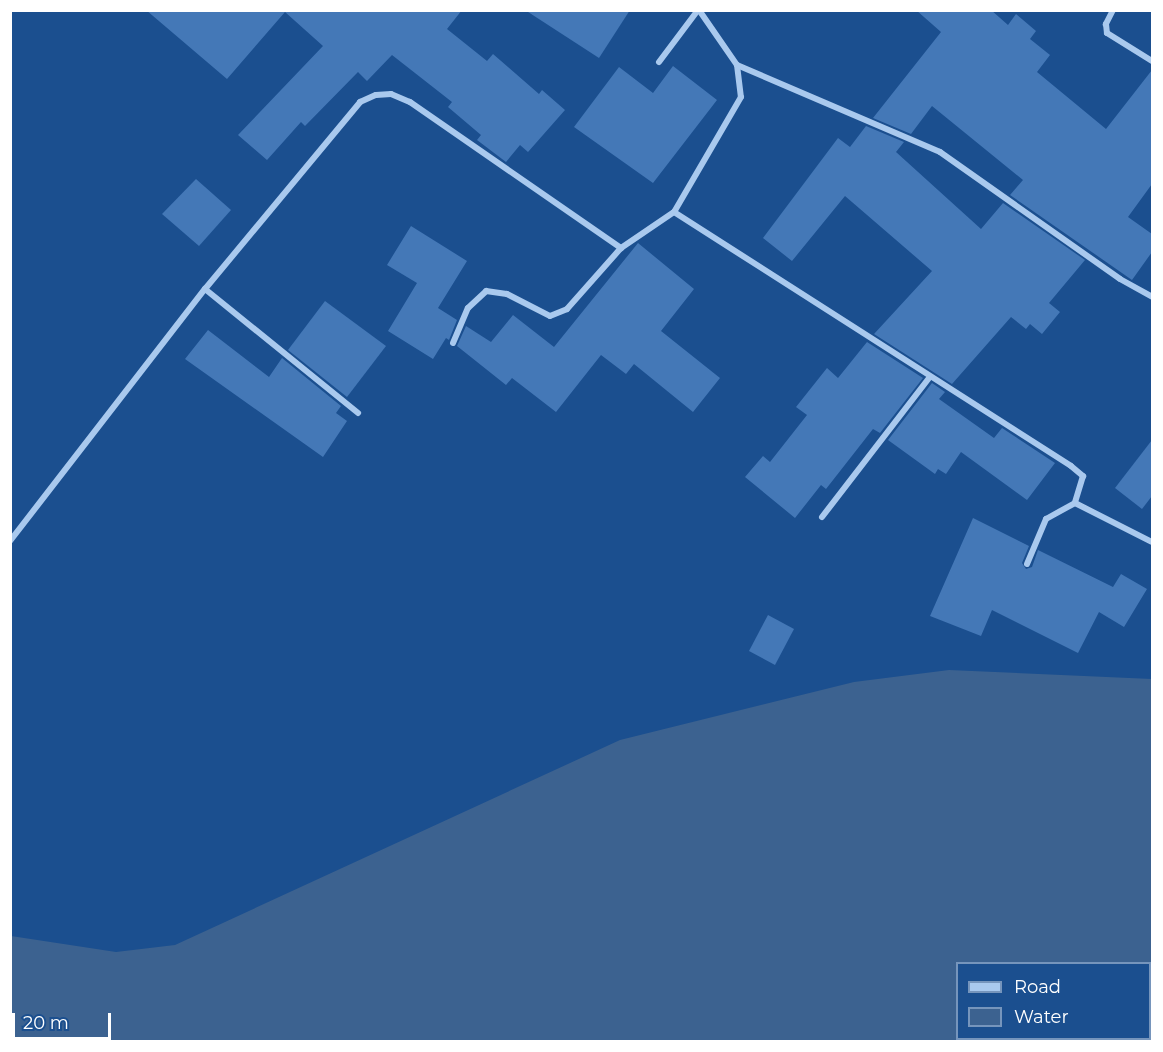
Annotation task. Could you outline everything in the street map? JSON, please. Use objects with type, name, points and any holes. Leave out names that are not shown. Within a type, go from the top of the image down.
[{"type":"street","points":[[453,343],[468,308],[486,291],[507,294],[550,316],[567,309],[581,297],[621,248],[674,212],[741,98],[737,65],[699,10],[659,62]]},
{"type":"street","points":[[1113,10],[1106,24],[1107,33],[1152,61]]},
{"type":"street","points":[[737,65],[940,152],[1120,279],[1152,297]]},
{"type":"street","points":[[10,541],[205,289],[360,102],[376,94],[391,94],[410,102],[621,248]]},
{"type":"street","points":[[674,212],[1071,466],[1083,476],[1075,503],[1046,519],[1027,564]]},
{"type":"street","points":[[205,289],[358,413]]},
{"type":"street","points":[[822,518],[930,377]]},
{"type":"street","points":[[1075,503],[1152,542]]},
{"type":"water","points":[[949,670],[1152,679],[1152,1041],[11,1041],[11,936],[116,952],[175,945],[620,740],[854,682]]},
{"type":"building","points":[[146,10],[462,10],[447,29],[487,61],[493,54],[539,94],[542,90],[565,110],[528,152],[520,145],[506,162],[477,140],[481,135],[448,107],[452,102],[392,55],[367,81],[358,72],[305,126],[301,122],[267,160],[238,135],[323,46],[285,12],[227,79]]},
{"type":"building","points":[[525,10],[630,10],[599,58]]},
{"type":"building","points":[[916,10],[991,10],[1008,25],[1016,14],[1036,31],[1030,39],[1050,55],[1037,72],[1106,129],[1152,70],[1152,184],[1128,217],[1152,234],[1152,252],[1132,280],[1010,195],[1023,180],[932,106],[911,134],[873,118],[941,32]]},
{"type":"building","points":[[673,66],[717,100],[653,183],[574,127],[619,67],[653,93]]},
{"type":"building","points":[[866,126],[904,142],[896,152],[981,229],[1003,203],[1085,260],[1049,303],[1060,312],[1042,334],[1030,324],[1026,329],[1011,317],[952,384],[874,334],[932,271],[845,196],[792,261],[763,238],[838,138],[850,147]]},
{"type":"building","points":[[196,179],[231,210],[199,246],[162,214]]},
{"type":"building","points":[[411,226],[467,261],[438,308],[457,320],[449,340],[446,338],[433,359],[388,331],[417,283],[387,265]]},
{"type":"building","points":[[638,243],[694,289],[661,331],[720,378],[693,412],[634,364],[626,374],[601,355],[556,412],[512,378],[506,385],[457,346],[466,326],[491,342],[513,315],[554,347]]},
{"type":"building","points":[[325,301],[386,346],[347,397],[288,350]]},
{"type":"building","points":[[208,330],[269,377],[282,358],[341,406],[336,413],[347,421],[323,457],[185,359]]},
{"type":"building","points":[[867,342],[923,378],[880,433],[873,429],[826,489],[821,485],[795,518],[745,477],[763,456],[770,462],[807,415],[796,407],[827,368],[838,378]]},
{"type":"building","points":[[932,383],[945,392],[939,399],[994,438],[1002,428],[1055,463],[1027,500],[961,452],[946,474],[938,469],[935,474],[888,440]]},
{"type":"building","points":[[1152,440],[1152,496],[1142,509],[1115,488]]},
{"type":"building","points":[[973,518],[1029,546],[1022,563],[1026,569],[1032,567],[1038,550],[1113,587],[1121,574],[1147,589],[1124,627],[1099,612],[1078,653],[992,610],[981,636],[930,616]]},
{"type":"building","points":[[768,615],[794,629],[775,665],[749,651]]}]
